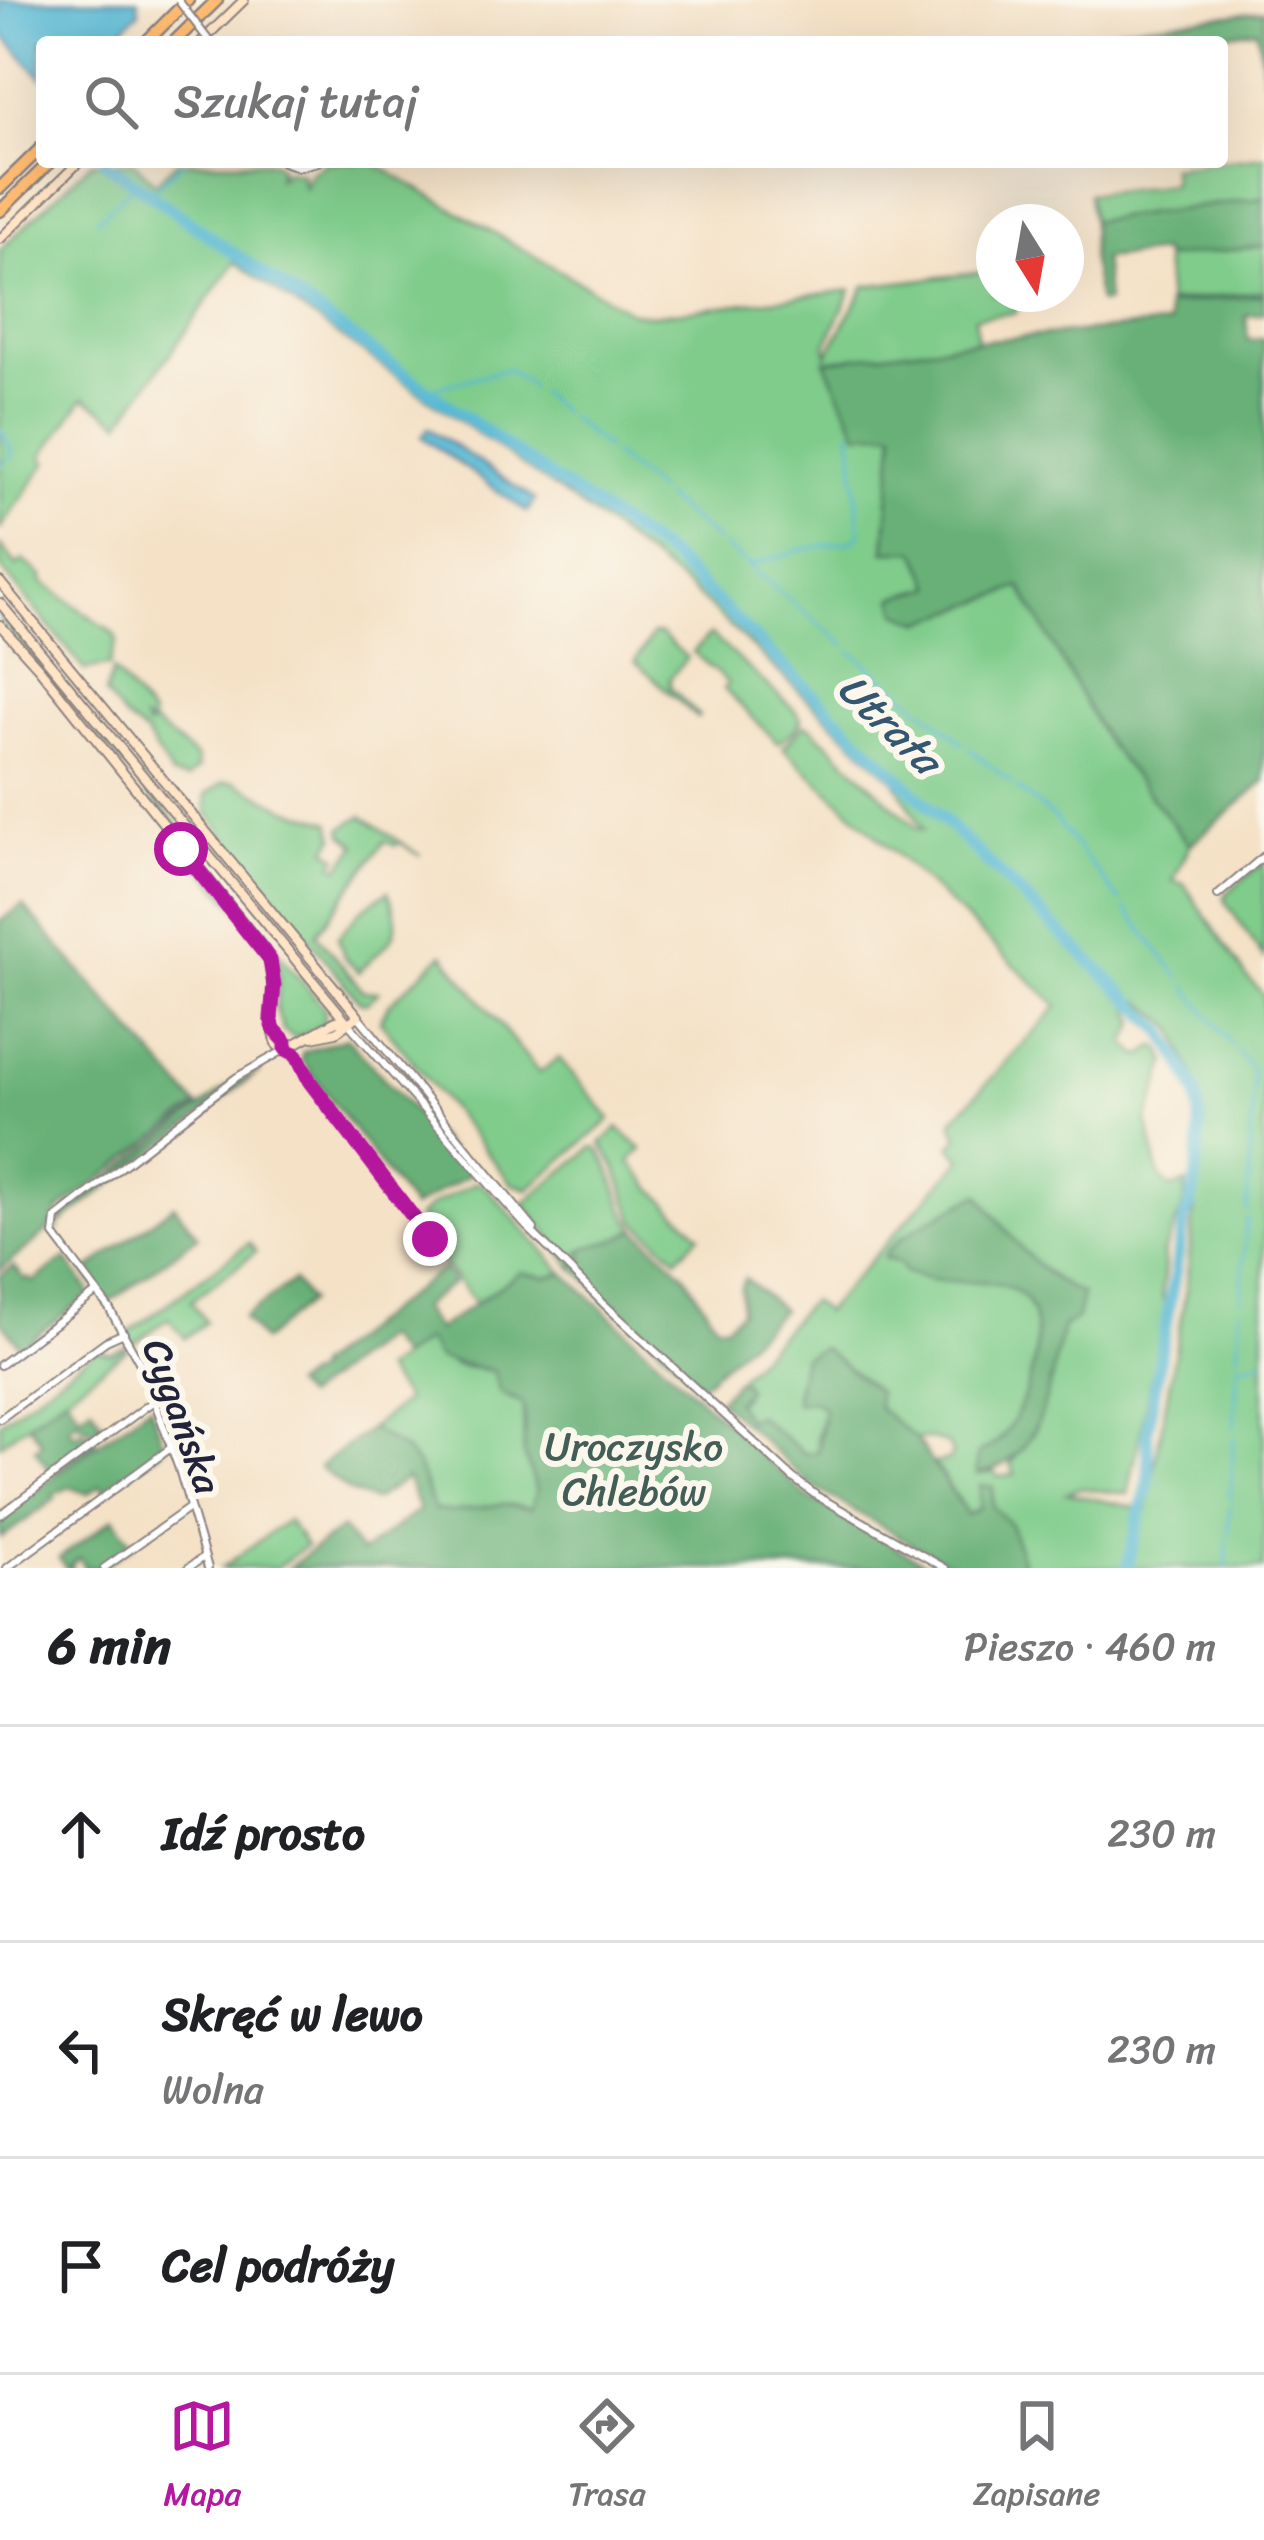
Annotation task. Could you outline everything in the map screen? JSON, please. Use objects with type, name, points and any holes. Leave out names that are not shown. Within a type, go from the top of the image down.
[{"type":"highway","points":[[152,36],[188,0]]},
{"type":"highway","points":[[180,36],[217,0]]},
{"type":"highway","points":[[0,188],[36,153]]},
{"type":"highway","points":[[0,211],[44,168]]},
{"type":"street","points":[[178,0],[201,36]]},
{"type":"street","points":[[211,36],[244,0]]},
{"type":"street","points":[[0,239],[73,168]]},
{"type":"street","points":[[0,582],[530,1220],[535,1232]]},
{"type":"street","points":[[0,603],[466,1162],[604,1304],[798,1482],[945,1568]]},
{"type":"street","points":[[0,625],[264,949],[274,974],[270,1005],[278,1046],[297,1055],[310,1082],[412,1212],[434,1250]]},
{"type":"street","points":[[1218,895],[1264,856]]},
{"type":"street","points":[[286,1049],[336,1032],[358,1016]]},
{"type":"street","name":"Cygańska","points":[[208,1568],[172,1448],[124,1333],[53,1231],[59,1214],[237,1077],[286,1049]]},
{"type":"street","points":[[0,1365],[97,1292]]},
{"type":"street","points":[[0,1419],[106,1341],[124,1333]]},
{"type":"street","points":[[0,1515],[154,1400]]},
{"type":"street","points":[[7,1568],[172,1448]]},
{"type":"street","points":[[104,1568],[189,1508]]},
{"type":"street","points":[[188,1568],[204,1557]]},
{"type":"green space","points":[[1264,11],[1264,80],[1257,30],[1210,36],[1118,36],[1118,28]]},
{"type":"green space","points":[[1264,156],[1264,198],[1092,221],[1088,194],[1172,184],[1171,168],[1228,168],[1228,160]]},
{"type":"green space","points":[[86,168],[140,168],[155,183],[171,168],[280,168],[278,178],[287,171],[302,174],[304,189],[310,173],[318,168],[382,168],[631,312],[652,315],[851,290],[826,345],[827,355],[865,286],[976,273],[976,312],[1016,312],[975,317],[977,341],[827,361],[895,430],[885,550],[916,551],[933,588],[922,622],[1021,587],[1107,743],[1190,845],[1173,881],[1184,884],[1264,995],[1264,1568],[1024,1568],[1010,1523],[980,1509],[968,1515],[934,1463],[949,1460],[949,1445],[916,1439],[803,1358],[795,1399],[797,1403],[812,1400],[824,1408],[818,1451],[805,1454],[756,1415],[747,1420],[735,1402],[743,1396],[743,1382],[737,1380],[810,1301],[824,1312],[962,1159],[951,1146],[958,1138],[952,1121],[1058,1006],[783,748],[804,725],[811,727],[923,830],[895,781],[692,591],[601,521],[235,262],[121,422],[84,398],[42,457],[47,462],[0,529],[0,250]],"holes":[[[1141,1001],[1174,1028],[1204,1112],[1186,1289],[1147,1510],[1067,1493],[1079,1488],[1128,1494],[1166,1307],[1163,1254],[1185,1202],[1186,1184],[1171,1188],[1160,1174],[1147,1123],[1167,1062],[1156,1046],[1140,1057],[1126,1043],[1137,1022],[1131,1010]],[[978,1195],[1018,1246],[1059,1285],[1063,1327],[1035,1430],[1011,1464],[1015,1475],[977,1474],[978,1454],[1011,1425],[1028,1386],[1035,1321],[1028,1303],[1006,1286],[932,1280],[905,1272],[899,1262],[899,1239]]]},
{"type":"green space","points":[[1264,198],[1264,246],[1164,258],[1162,252],[1103,259],[1107,302],[1099,303],[1091,260],[1092,221]]},
{"type":"green space","points":[[1264,246],[1264,291],[1168,303],[1164,258]]},
{"type":"green space","points":[[1264,294],[1264,313],[1246,316],[1248,340],[1264,339],[1264,782],[1190,845],[1107,743],[1021,587],[922,622],[898,613],[894,597],[933,587],[916,551],[885,551],[895,431],[858,433],[825,361],[977,341],[1169,324],[1167,305]]},
{"type":"green space","points":[[0,545],[17,566],[23,560],[43,577],[41,581],[113,633],[117,640],[109,666],[85,670],[0,567]]},
{"type":"green space","points":[[0,611],[182,830],[214,879],[325,1008],[324,1024],[296,1038],[283,1030],[276,1009],[279,974],[269,946],[0,620]]},
{"type":"green space","points":[[653,634],[661,634],[687,658],[670,678],[670,687],[697,718],[635,661]]},
{"type":"green space","points":[[710,634],[801,719],[778,743],[724,689],[728,683],[693,652]]},
{"type":"green space","points":[[113,670],[152,717],[151,724],[144,721],[147,727],[154,724],[196,757],[198,769],[187,779],[172,776],[145,734],[105,694]]},
{"type":"green space","points":[[224,782],[235,782],[287,809],[331,822],[335,837],[327,849],[338,857],[333,864],[339,868],[357,845],[342,828],[362,816],[421,856],[399,842],[395,846],[385,841],[316,934],[363,991],[379,992],[367,1003],[360,1002],[207,813],[206,795]]},
{"type":"green space","points":[[1264,862],[1264,958],[1225,901],[1225,894]]},
{"type":"green space","points":[[388,891],[396,929],[359,972],[344,957],[338,937],[360,911]]},
{"type":"green space","points":[[23,905],[198,1106],[58,1211],[49,1230],[0,1270],[0,921]]},
{"type":"green space","points":[[443,954],[539,1073],[559,1058],[611,1119],[528,1189],[512,1184],[380,1021],[389,1004]]},
{"type":"green space","points":[[347,1038],[471,1174],[412,1208],[301,1059],[303,1052]]},
{"type":"green space","points":[[261,1070],[59,1224],[61,1216],[227,1087]]},
{"type":"green space","points":[[618,1128],[642,1149],[630,1161],[700,1235],[677,1258],[635,1221],[616,1168],[601,1143]]},
{"type":"green space","points":[[592,1148],[604,1159],[636,1229],[580,1251],[584,1256],[572,1266],[524,1203]]},
{"type":"green space","points":[[477,1182],[564,1273],[546,1277],[521,1272],[475,1303],[444,1263],[419,1216]]},
{"type":"green space","points":[[979,1194],[1037,1264],[1082,1294],[1077,1318],[1063,1327],[1047,1395],[1030,1438],[999,1467],[977,1474],[978,1454],[1011,1425],[1028,1386],[1036,1341],[1028,1303],[1006,1286],[932,1280],[905,1272],[899,1263],[884,1258],[912,1231]]},
{"type":"green space","points":[[174,1205],[198,1236],[109,1303],[85,1272]]},
{"type":"green space","points":[[636,1229],[684,1274],[716,1324],[726,1325],[741,1311],[745,1278],[782,1310],[701,1385],[572,1266],[584,1257],[580,1251]]},
{"type":"green space","points":[[249,1243],[256,1252],[191,1301],[206,1322],[185,1338],[168,1318],[132,1345],[128,1333]]},
{"type":"green space","points":[[66,1258],[91,1294],[21,1347],[0,1320],[0,1276],[14,1266],[25,1280],[33,1282]]},
{"type":"green space","name":"Uroczysko Chlebów","points":[[443,1268],[454,1282],[421,1308],[437,1330],[521,1272],[546,1277],[564,1273],[806,1496],[933,1568],[288,1568],[342,1528],[361,1553],[419,1510],[406,1478],[374,1501],[350,1492],[319,1467],[370,1428],[404,1450],[418,1466],[434,1510],[502,1504],[531,1508],[537,1491],[524,1453],[524,1408],[500,1393],[493,1371],[438,1359],[426,1340],[399,1358],[384,1337],[304,1398],[292,1386]]},
{"type":"green space","points":[[293,1281],[309,1301],[262,1341],[243,1318]]},
{"type":"green space","points":[[426,1340],[453,1365],[493,1371],[508,1398],[523,1404],[524,1453],[537,1491],[531,1508],[502,1504],[434,1510],[418,1466],[404,1450],[370,1428],[406,1401],[383,1370]]},
{"type":"green space","points":[[126,1347],[0,1444],[0,1422],[96,1350],[111,1354]]},
{"type":"green space","points":[[823,1348],[877,1391],[878,1408],[916,1439],[967,1515],[980,1508],[980,1485],[993,1487],[993,1507],[1010,1524],[1024,1568],[957,1568],[914,1545],[812,1486],[718,1400],[737,1380],[743,1382],[747,1389],[735,1402],[747,1420],[756,1415],[805,1454],[818,1451],[824,1408],[813,1400],[796,1403],[795,1399],[803,1357]]},
{"type":"green space","points":[[66,1395],[80,1415],[92,1406],[103,1424],[93,1431],[77,1421],[69,1427],[75,1435],[82,1430],[96,1441],[52,1473],[35,1449],[42,1443],[28,1424]]},
{"type":"green space","points":[[150,1405],[165,1447],[105,1490],[101,1485],[88,1494],[70,1487],[53,1495],[55,1499],[1,1538],[0,1524],[6,1512]]},
{"type":"green space","points":[[114,1518],[133,1545],[101,1568],[85,1568],[80,1558],[71,1564],[73,1568],[66,1568],[59,1558]]},
{"type":"green space","points":[[287,1520],[306,1546],[276,1568],[222,1568]]},
{"type":"water","points":[[0,0],[138,0],[139,12],[115,36],[36,36],[36,71],[0,32]]},
{"type":"water","points":[[428,428],[535,500],[527,512],[422,437]]},
{"type":"waterway","name":"Utrata","points":[[113,168],[670,557],[1164,1032],[1196,1093],[1198,1155],[1147,1432],[1149,1478],[1127,1568]]},
{"type":"waterway","points":[[149,194],[177,168]]},
{"type":"waterway","points":[[96,221],[135,184]]},
{"type":"waterway","points":[[427,390],[507,369],[532,387]]},
{"type":"waterway","points":[[539,392],[562,412]]},
{"type":"waterway","points":[[569,417],[607,449]]},
{"type":"waterway","points":[[0,428],[13,453],[0,466]]},
{"type":"waterway","points":[[748,566],[851,541],[860,534],[851,430]]},
{"type":"waterway","points":[[613,455],[658,491]]},
{"type":"waterway","points":[[664,497],[718,541]]},
{"type":"waterway","points":[[724,546],[845,645]]},
{"type":"waterway","points":[[851,651],[941,725]]},
{"type":"waterway","points":[[943,726],[963,743]]},
{"type":"waterway","points":[[969,748],[992,767]]},
{"type":"waterway","points":[[995,769],[1012,783]]},
{"type":"waterway","points":[[1017,788],[1054,818],[1120,901]]},
{"type":"waterway","points":[[1126,909],[1180,978]]},
{"type":"waterway","points":[[1186,986],[1232,1045]]},
{"type":"waterway","points":[[1237,1051],[1253,1070],[1253,1091]]},
{"type":"waterway","points":[[1247,1210],[1253,1098]]},
{"type":"waterway","points":[[1241,1299],[1246,1218]]},
{"type":"waterway","points":[[1238,1354],[1240,1309]]},
{"type":"waterway","points":[[1238,1365],[1264,1360]]},
{"type":"waterway","points":[[1234,1428],[1238,1363]]},
{"type":"waterway","points":[[1230,1500],[1234,1437]]},
{"type":"waterway","points":[[1228,1533],[1230,1507]]},
{"type":"waterway","points":[[1226,1568],[1227,1540]]},
{"type":"route","points":[[181,849],[270,960],[274,974],[271,1018],[286,1049],[297,1055],[310,1082],[430,1239]]}]
